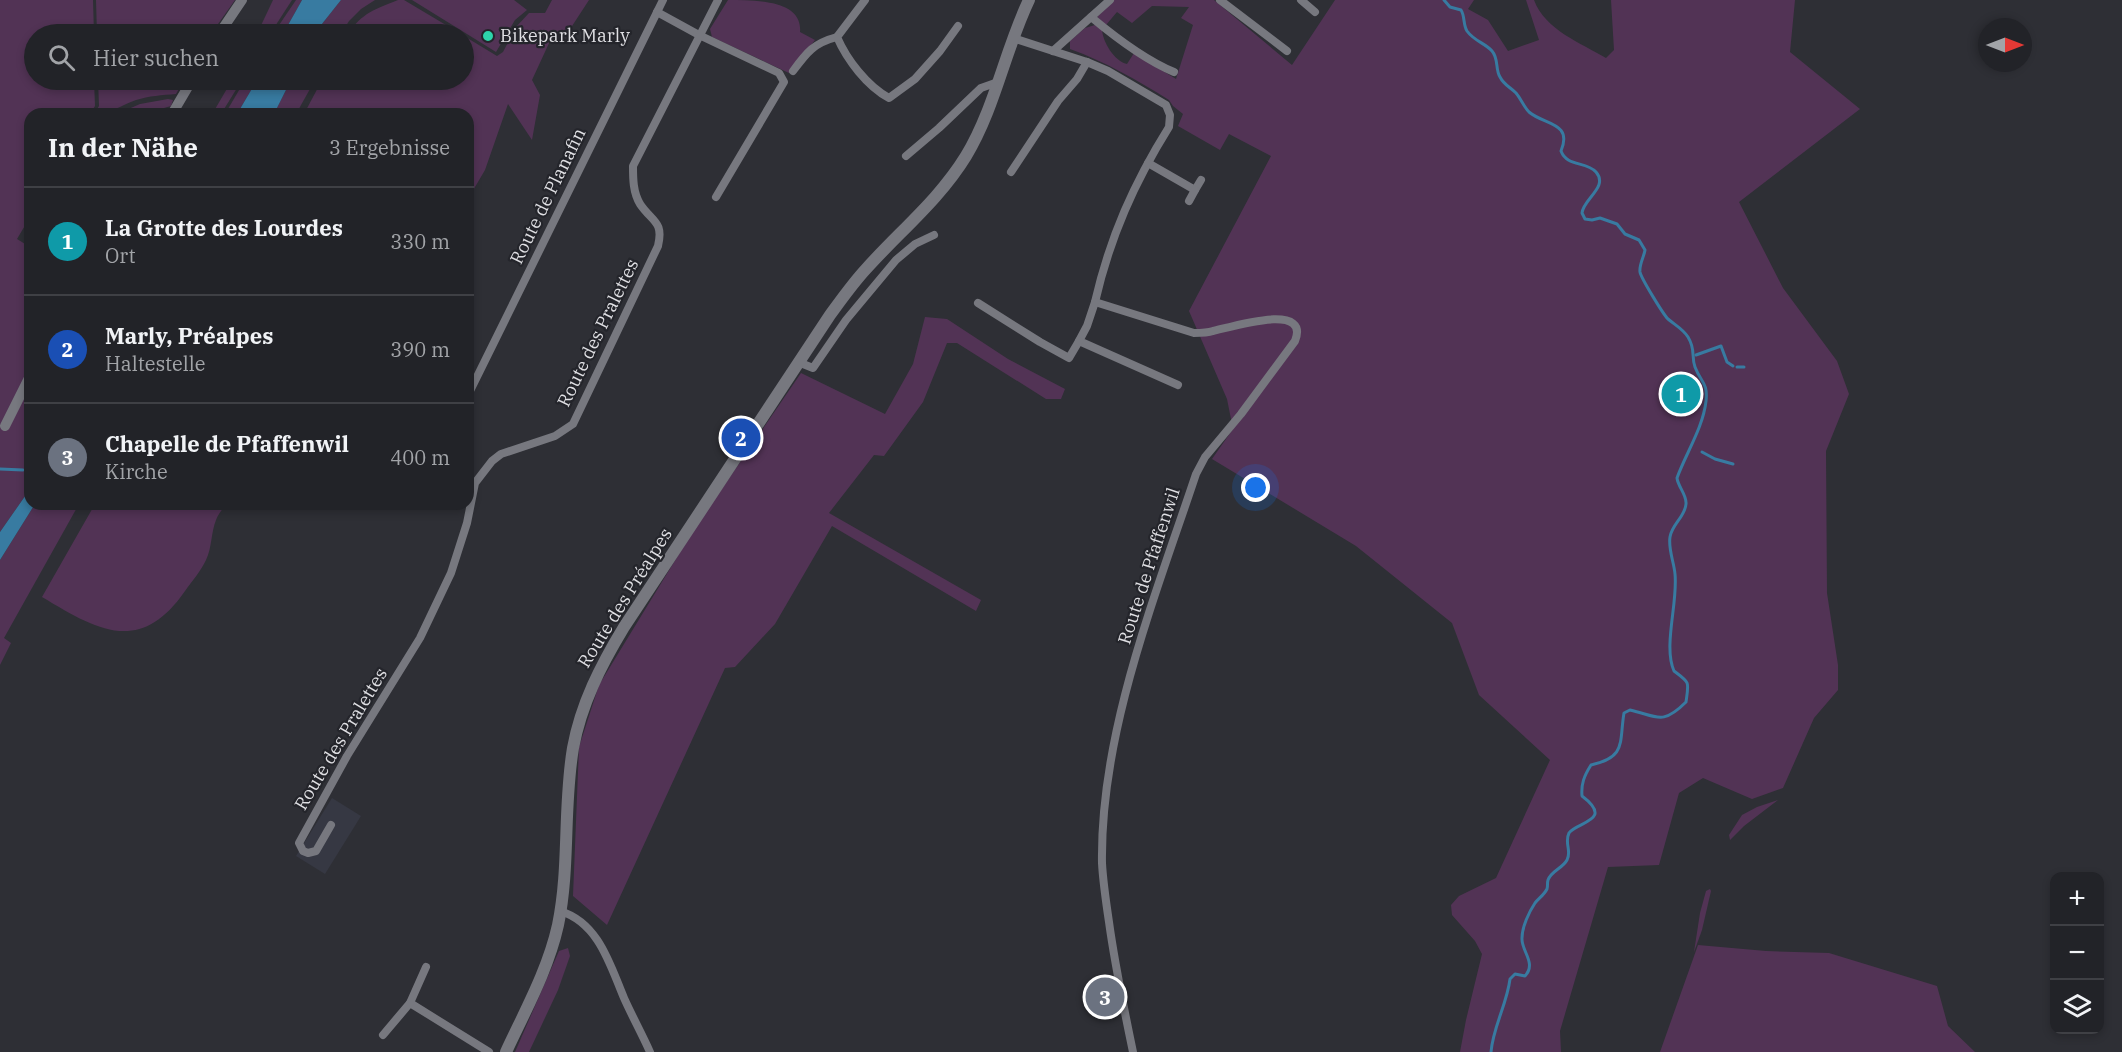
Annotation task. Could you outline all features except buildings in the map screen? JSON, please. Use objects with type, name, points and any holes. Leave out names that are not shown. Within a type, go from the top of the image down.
[{"type":"main road","name":"Route des Préalpes","points":[[506,1052],[546,963],[560,911],[573,747],[578,725],[596,677],[624,627],[830,315],[860,277],[946,186],[967,155],[1029,0]]},
{"type":"street","points":[[226,24],[242,0]]},
{"type":"street","name":"Route de Planafin","points":[[474,383],[663,0]]},
{"type":"street","name":"Route des Pralettes","points":[[474,480],[501,454],[555,436],[573,424],[658,246],[661,234],[657,222],[641,204],[633,187],[633,166],[718,0]]},
{"type":"street","points":[[793,71],[806,53],[821,41],[837,37],[865,0]]},
{"type":"street","points":[[1053,51],[1110,0]]},
{"type":"street","points":[[1301,0],[1316,12]]},
{"type":"street","points":[[1225,1],[1287,51]]},
{"type":"street","points":[[657,12],[779,73],[784,82],[716,197]]},
{"type":"street","points":[[1091,17],[1110,33],[1152,61],[1174,72]]},
{"type":"street","points":[[837,37],[843,51],[878,92],[888,98],[915,79],[958,26]]},
{"type":"street","points":[[978,303],[1070,358],[1088,326],[1108,253],[1122,215],[1169,127],[1170,115],[1166,105],[1108,71],[1013,38]]},
{"type":"street","points":[[1011,172],[1087,62]]},
{"type":"street","points":[[906,156],[981,88],[998,82]]},
{"type":"street","points":[[176,108],[186,90]]},
{"type":"street","points":[[1148,163],[1195,190]]},
{"type":"street","points":[[1189,201],[1201,180]]},
{"type":"street","points":[[798,362],[813,368],[846,320],[896,260],[915,244],[934,235]]},
{"type":"street","name":"Route de Pfaffenwil","points":[[1095,302],[1194,333],[1211,332],[1270,319],[1287,320],[1294,324],[1297,330],[1295,341],[1241,414],[1205,457],[1196,474],[1132,673],[1113,750],[1105,795],[1102,866],[1116,969],[1133,1052]]},
{"type":"street","points":[[1079,341],[1178,385]]},
{"type":"street","points":[[5,426],[24,388]]},
{"type":"street","name":"Route des Pralettes","points":[[331,825],[316,851],[309,853],[303,851],[299,843],[347,756],[408,659],[447,582],[467,523],[469,510]]},
{"type":"street","points":[[560,911],[586,926],[600,943],[650,1052]]},
{"type":"street","points":[[383,1035],[410,1003],[426,967]]},
{"type":"street","points":[[410,1003],[489,1052]]},
{"type":"shaded area","points":[[0,0],[93,0],[94,24],[24,24],[24,90],[94,90],[95,106],[94,108],[24,108],[24,227],[17,239],[24,243],[24,498],[0,532]]},
{"type":"shaded area","points":[[96,0],[235,0],[218,24],[97,24]]},
{"type":"shaded area","points":[[273,0],[292,0],[276,24],[262,24]]},
{"type":"shaded area","points":[[296,0],[302,0],[289,24],[280,24]]},
{"type":"shaded area","points":[[341,0],[375,0],[361,9],[347,24],[322,24]]},
{"type":"shaded area","points":[[398,0],[404,0],[444,24],[356,24],[376,9]]},
{"type":"shaded area","name":"Bikepark Marly","points":[[412,0],[514,0],[527,10],[515,20],[496,52],[474,38],[474,24],[451,24]]},
{"type":"shaded area","points":[[552,0],[589,0],[561,43],[550,41],[532,80],[540,95],[532,140],[508,104],[485,170],[474,189],[474,108],[307,108],[317,90],[474,90],[474,42],[497,56],[503,52],[516,27],[529,13],[545,13]]},
{"type":"shaded area","points":[[728,0],[752,0],[786,8],[799,21],[800,32],[815,40],[789,73],[712,37],[710,29]]},
{"type":"shaded area","points":[[1113,0],[1214,0],[1292,65],[1335,0],[1474,0],[1468,9],[1488,20],[1508,51],[1539,40],[1526,0],[1534,0],[1546,20],[1555,28],[1606,58],[1614,50],[1611,0],[1795,0],[1790,52],[1860,109],[1739,202],[1783,288],[1837,361],[1849,394],[1826,451],[1827,593],[1838,665],[1838,690],[1814,718],[1783,788],[1752,799],[1703,778],[1679,793],[1659,865],[1608,867],[1560,1031],[1561,1052],[1460,1052],[1482,954],[1475,941],[1452,915],[1451,905],[1459,896],[1496,878],[1550,760],[1479,695],[1452,623],[1356,546],[1212,459],[1233,429],[1227,399],[1189,311],[1271,156],[1229,134],[1220,150],[1178,126],[1183,114],[1169,100],[1121,72],[1070,49],[1070,41],[1085,28],[1095,25],[1102,30],[1104,40],[1110,50],[1122,62],[1127,64],[1134,53],[1176,79],[1193,25],[1181,18],[1189,7],[1152,6],[1132,23],[1117,12],[1106,25],[1097,17]]},
{"type":"shaded area","points":[[98,90],[178,90],[176,94],[141,99],[117,108],[98,108]]},
{"type":"shaded area","points":[[226,90],[236,90],[225,108],[216,108]]},
{"type":"shaded area","points":[[239,90],[251,90],[241,108],[229,108]]},
{"type":"shaded area","points":[[286,90],[309,90],[299,108],[277,108]]},
{"type":"shaded area","points":[[173,100],[171,106],[164,108],[131,108],[140,104]]},
{"type":"shaded area","points":[[925,317],[947,319],[1008,359],[1065,389],[1061,399],[1046,399],[957,343],[947,343],[923,402],[884,456],[874,455],[829,513],[981,600],[976,611],[832,526],[775,624],[735,667],[725,668],[607,925],[573,896],[579,747],[599,685],[693,531],[801,373],[885,414],[913,364]]},
{"type":"shaded area","points":[[31,510],[76,510],[4,638],[11,643],[0,665],[0,560]]},
{"type":"shaded area","points":[[92,510],[222,510],[216,520],[208,555],[202,568],[168,611],[151,624],[134,630],[117,631],[100,627],[42,597]]},
{"type":"shaded area","points":[[332,798],[361,816],[325,874],[296,856]]},
{"type":"shaded area","points":[[1778,800],[1730,840],[1729,835],[1742,815]]},
{"type":"shaded area","points":[[1710,889],[1702,930],[1694,952],[1700,913],[1706,891]]},
{"type":"shaded area","points":[[1698,945],[1766,951],[1829,953],[1937,986],[1948,1026],[1975,1052],[1660,1052]]},
{"type":"shaded area","points":[[568,948],[570,956],[558,990],[529,1052],[515,1052],[559,951]]},
{"type":"water","points":[[302,0],[341,0],[322,24],[289,24]]},
{"type":"water","points":[[251,90],[286,90],[277,108],[241,108]]},
{"type":"water","points":[[24,498],[24,510],[31,510],[0,560],[0,532]]},
{"type":"waterway","points":[[1444,0],[1450,7],[1461,10],[1467,31],[1492,51],[1496,57],[1502,80],[1516,93],[1529,112],[1560,129],[1563,134],[1564,142],[1561,151],[1564,156],[1596,172],[1599,177],[1598,188],[1583,208],[1582,213],[1585,219],[1600,218],[1617,224],[1625,234],[1639,240],[1645,250],[1640,266],[1641,276],[1665,316],[1688,337],[1692,346],[1695,367],[1705,386],[1706,395],[1698,431],[1677,478],[1686,504],[1671,532],[1670,542],[1675,585],[1670,637],[1671,661],[1674,671],[1687,683],[1686,702],[1665,717],[1630,710],[1624,713],[1621,740],[1616,753],[1603,762],[1591,765],[1585,776],[1582,796],[1591,804],[1595,811],[1594,816],[1569,833],[1567,860],[1550,877],[1547,889],[1528,915],[1522,938],[1529,962],[1528,971],[1525,976],[1515,974],[1510,979],[1491,1052]]},
{"type":"waterway","points":[[1696,355],[1721,346],[1727,362],[1733,366]]},
{"type":"waterway","points":[[1737,367],[1744,367]]},
{"type":"waterway","points":[[1702,452],[1715,459],[1733,464]]},
{"type":"waterway","points":[[0,469],[23,470]]},
{"type":"place","name":"Bikepark Marly","points":[[488,36]]},
{"type":"place","name":"La Grotte des Lourdes","points":[[1681,394]]},
{"type":"place","name":"Marly, Préalpes","points":[[741,438]]},
{"type":"place","name":"Chapelle de Pfaffenwil","points":[[1105,997]]}]
